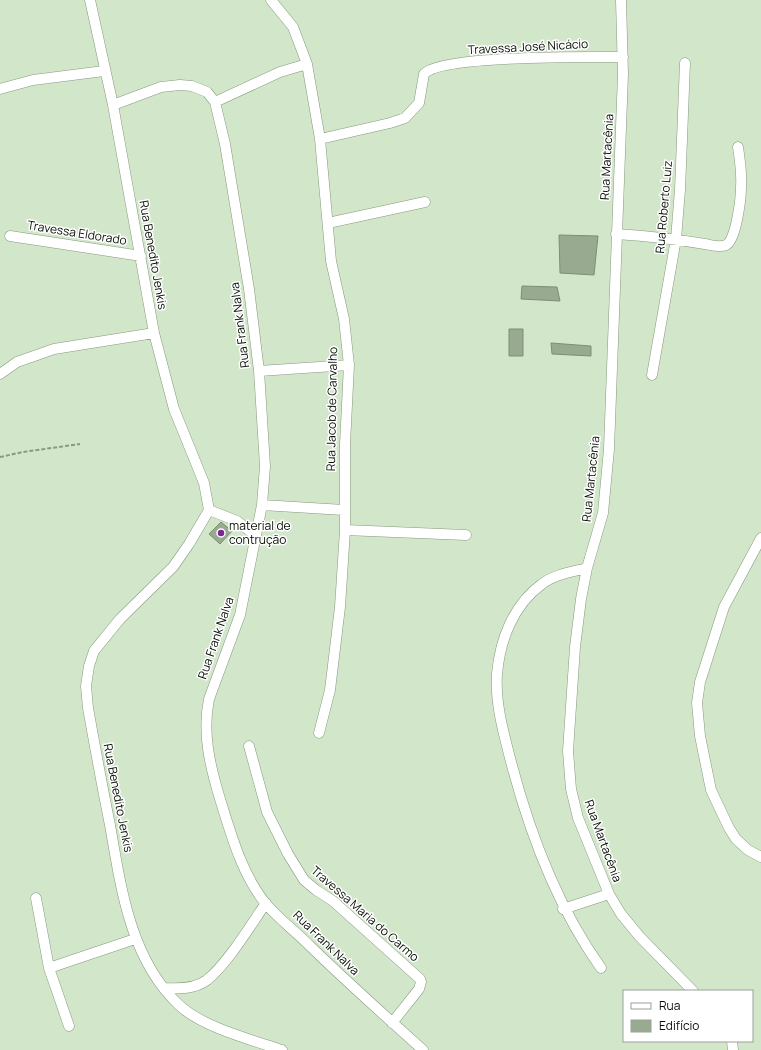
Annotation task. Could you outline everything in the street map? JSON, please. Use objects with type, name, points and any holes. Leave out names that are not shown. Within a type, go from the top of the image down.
[{"type":"street","name":"Rua Benedito Jenkis","points":[[90,0],[104,71],[113,104],[154,333],[174,409],[204,483],[209,510],[173,567],[120,619],[94,651],[89,666],[86,686],[88,708],[119,877],[135,939],[143,955],[179,1006],[206,1023],[282,1050]]},
{"type":"street","name":"Rua Jacob de Carvalho","points":[[272,0],[292,28],[307,64],[320,139],[331,261],[344,319],[349,365],[346,411],[345,530],[340,607],[330,690],[319,733]]},
{"type":"street","name":"Rua Martacênia","points":[[621,0],[623,57],[609,449],[603,513],[587,568],[581,599],[571,680],[568,751],[571,789],[578,818],[609,894],[621,914],[640,937],[693,990]]},
{"type":"street","name":"Travessa José Nicácio","points":[[320,139],[390,123],[405,118],[419,103],[424,74],[428,70],[434,68],[475,62],[525,59],[623,57]]},
{"type":"street","name":"Rua Roberto Luiz","points":[[652,375],[676,239],[680,190],[685,63]]},
{"type":"street","points":[[113,104],[161,87],[180,85],[192,86],[207,92],[215,102],[280,72],[307,64]]},
{"type":"street","points":[[0,89],[33,80],[104,71]]},
{"type":"street","name":"Rua Frank Nalva","points":[[215,102],[225,144],[250,289],[259,371],[265,466],[262,505],[240,615],[209,699],[206,731],[208,754],[232,836],[248,873],[266,903],[392,1023],[424,1050]]},
{"type":"street","points":[[616,234],[676,239],[725,246],[734,234],[742,186],[738,147]]},
{"type":"street","points":[[328,223],[425,202]]},
{"type":"street","name":"Travessa Eldorado","points":[[10,236],[141,256]]},
{"type":"street","points":[[0,374],[17,362],[54,349],[154,333]]},
{"type":"street","points":[[259,371],[349,365]]},
{"type":"street","points":[[262,505],[344,510]]},
{"type":"street","points":[[209,510],[237,521],[255,535]]},
{"type":"street","points":[[345,530],[466,535]]},
{"type":"street","points":[[761,538],[724,607],[700,682],[697,703],[700,736],[711,790],[728,828],[736,839],[748,850],[761,856]]},
{"type":"street","points":[[587,568],[554,576],[541,584],[520,606],[510,622],[502,646],[497,673],[497,695],[512,766],[531,828],[564,909],[581,940],[601,968]]},
{"type":"street","name":"Travessa Maria do Carmo","points":[[249,746],[267,812],[297,870],[304,880],[316,890],[334,901],[416,974],[421,982],[419,989],[392,1023]]},
{"type":"street","points":[[564,909],[609,894]]},
{"type":"street","points":[[36,898],[49,968],[69,1026]]},
{"type":"street","points":[[165,988],[192,987],[206,980],[220,966],[266,903]]},
{"type":"street","points":[[49,968],[135,939]]},
{"type":"path","points":[[0,457],[23,452],[80,444]]},
{"type":"building","points":[[559,235],[598,236],[594,275],[560,273]]},
{"type":"building","points":[[522,286],[557,287],[560,301],[521,299]]},
{"type":"building","points":[[509,329],[523,329],[523,356],[509,356]]},
{"type":"building","points":[[551,343],[591,346],[591,356],[552,354]]},
{"type":"building","name":"material de contrução","points":[[221,522],[232,531],[220,544],[209,534]]},
{"type":"place","name":"material de contrução","points":[[221,533]]}]
